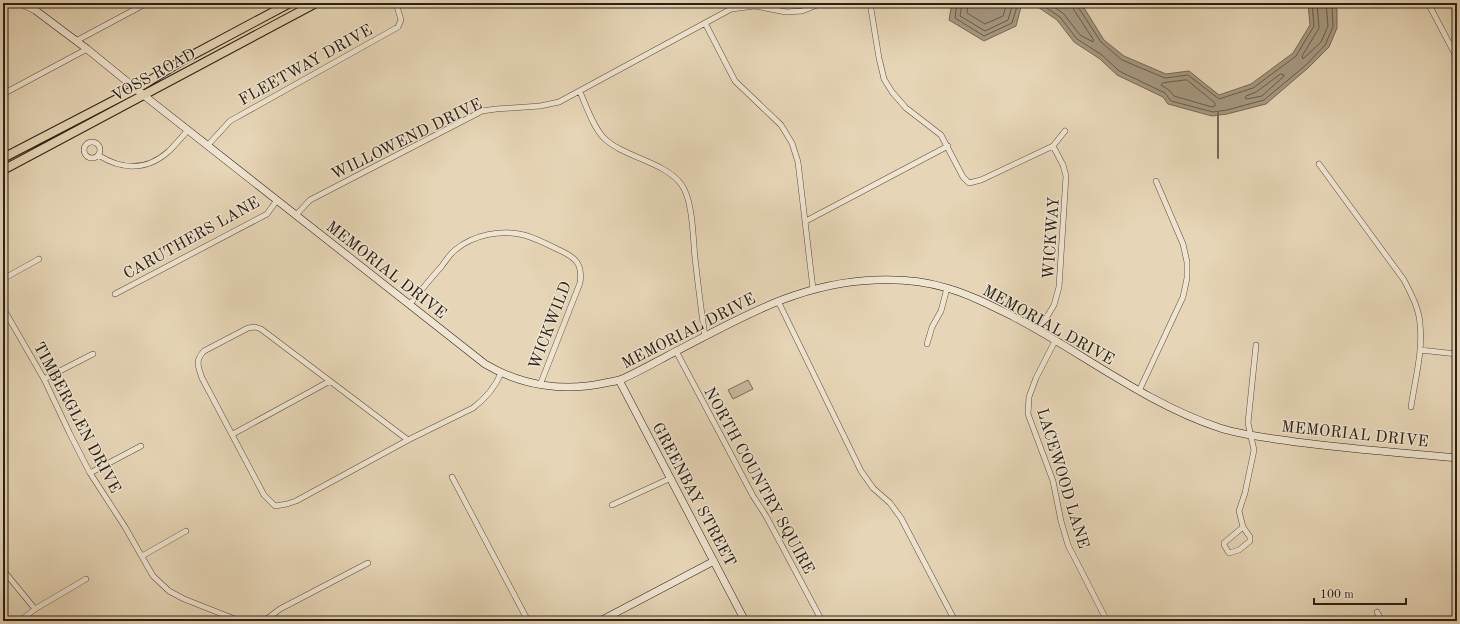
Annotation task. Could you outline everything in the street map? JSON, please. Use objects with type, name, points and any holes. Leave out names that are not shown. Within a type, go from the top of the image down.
[{"type":"main road","name":"VOSS ROAD","points":[[3,158],[136,89],[185,60],[290,3]]},
{"type":"main road","name":"VOSS ROAD","points":[[3,170],[316,3]]},
{"type":"main road","points":[[276,10],[282,21]]},
{"type":"street","name":"MEMORIAL DRIVE","points":[[21,3],[35,10],[87,49],[144,96],[485,364],[501,374],[540,385],[582,387],[620,380],[705,336],[778,301],[832,284],[877,280],[903,281],[947,288],[982,301],[1039,330],[1139,391],[1176,410],[1220,428],[1251,436],[1343,448],[1457,458]]},
{"type":"street","points":[[76,41],[147,3]]},
{"type":"street","name":"FLEETWAY DRIVE","points":[[208,145],[230,121],[398,28],[401,20],[396,3]]},
{"type":"street","name":"WILLOWEND DRIVE","points":[[296,215],[310,200],[482,111],[496,108],[540,106],[559,102],[731,9],[755,6],[786,12],[802,11],[822,3]]},
{"type":"street","points":[[870,3],[884,79],[892,92],[906,108],[941,135],[948,146],[963,178],[969,183],[981,180],[1053,146],[1065,131]]},
{"type":"street","points":[[1428,3],[1457,58]]},
{"type":"street","points":[[705,23],[735,81],[781,125],[792,143],[798,162],[813,289]]},
{"type":"street","points":[[3,94],[87,49]]},
{"type":"street","points":[[580,92],[604,138],[624,150],[669,172],[682,185],[689,203],[700,306],[705,336]]},
{"type":"street","points":[[98,155],[109,162],[118,165],[141,166],[162,157],[188,130]]},
{"type":"street","points":[[806,221],[948,146]]},
{"type":"street","name":"WICKWAY","points":[[1039,330],[1054,305],[1060,279],[1066,176],[1063,165],[1053,146]]},
{"type":"street","points":[[1319,164],[1404,280],[1414,299],[1420,323],[1420,350],[1411,407]]},
{"type":"street","points":[[1139,391],[1183,297],[1187,278],[1187,262],[1183,244],[1156,181]]},
{"type":"street","name":"CARUTHERS LANE","points":[[115,294],[267,214],[277,200]]},
{"type":"street","name":"WICKWILD","points":[[410,304],[454,251],[478,238],[501,232],[526,235],[569,254],[575,259],[579,266],[581,276],[580,283],[540,385]]},
{"type":"street","points":[[3,279],[39,259]]},
{"type":"street","points":[[927,344],[932,327],[941,311],[947,288]]},
{"type":"street","points":[[778,301],[861,471],[873,488],[890,503],[901,518],[955,621]]},
{"type":"street","name":"TIMBERGLEN DRIVE","points":[[3,308],[44,379],[90,473],[125,527],[153,576],[169,591],[184,599],[240,621]]},
{"type":"street","points":[[408,440],[261,329],[248,328],[204,351],[199,356],[199,370],[264,495],[275,506],[296,501],[408,440],[473,408],[482,401],[497,383],[501,374]]},
{"type":"street","name":"LACEWOOD LANE","points":[[1055,341],[1036,378],[1029,397],[1028,414],[1053,481],[1068,545],[1107,621]]},
{"type":"street","points":[[1243,528],[1224,542],[1228,553],[1239,550],[1250,541],[1250,537],[1243,528],[1239,511],[1245,493],[1254,450],[1248,423],[1256,345]]},
{"type":"street","points":[[1420,350],[1457,354]]},
{"type":"street","name":"NORTH COUNTRY SQUIRE","points":[[676,351],[753,496],[766,516],[822,621]]},
{"type":"street","points":[[44,379],[93,354]]},
{"type":"street","name":"GREENBAY STREET","points":[[620,380],[746,621]]},
{"type":"street","points":[[233,434],[330,381]]},
{"type":"street","points":[[90,473],[141,446]]},
{"type":"street","points":[[452,477],[528,621]]},
{"type":"street","points":[[612,505],[670,478]]},
{"type":"street","points":[[142,556],[186,531]]},
{"type":"street","points":[[600,621],[714,561]]},
{"type":"street","points":[[265,621],[280,609],[368,563]]},
{"type":"street","points":[[3,570],[35,609]]},
{"type":"street","points":[[20,621],[35,609],[86,579]]},
{"type":"street","points":[[1377,612],[1382,621]]},
{"type":"shaded area","points":[[748,380],[753,389],[733,399],[728,390]]},
{"type":"water","points":[[952,3],[1022,3],[1016,26],[984,41],[949,20]]},
{"type":"water","points":[[1032,3],[1081,3],[1104,40],[1124,56],[1166,74],[1189,71],[1219,95],[1251,84],[1293,53],[1310,25],[1308,3],[1335,3],[1337,10],[1337,28],[1329,47],[1308,68],[1266,104],[1227,114],[1212,116],[1168,104],[1163,97],[1117,75],[1100,59],[1074,42],[1057,20]]},
{"type":"waterway","points":[[1218,113],[1218,158]]}]
